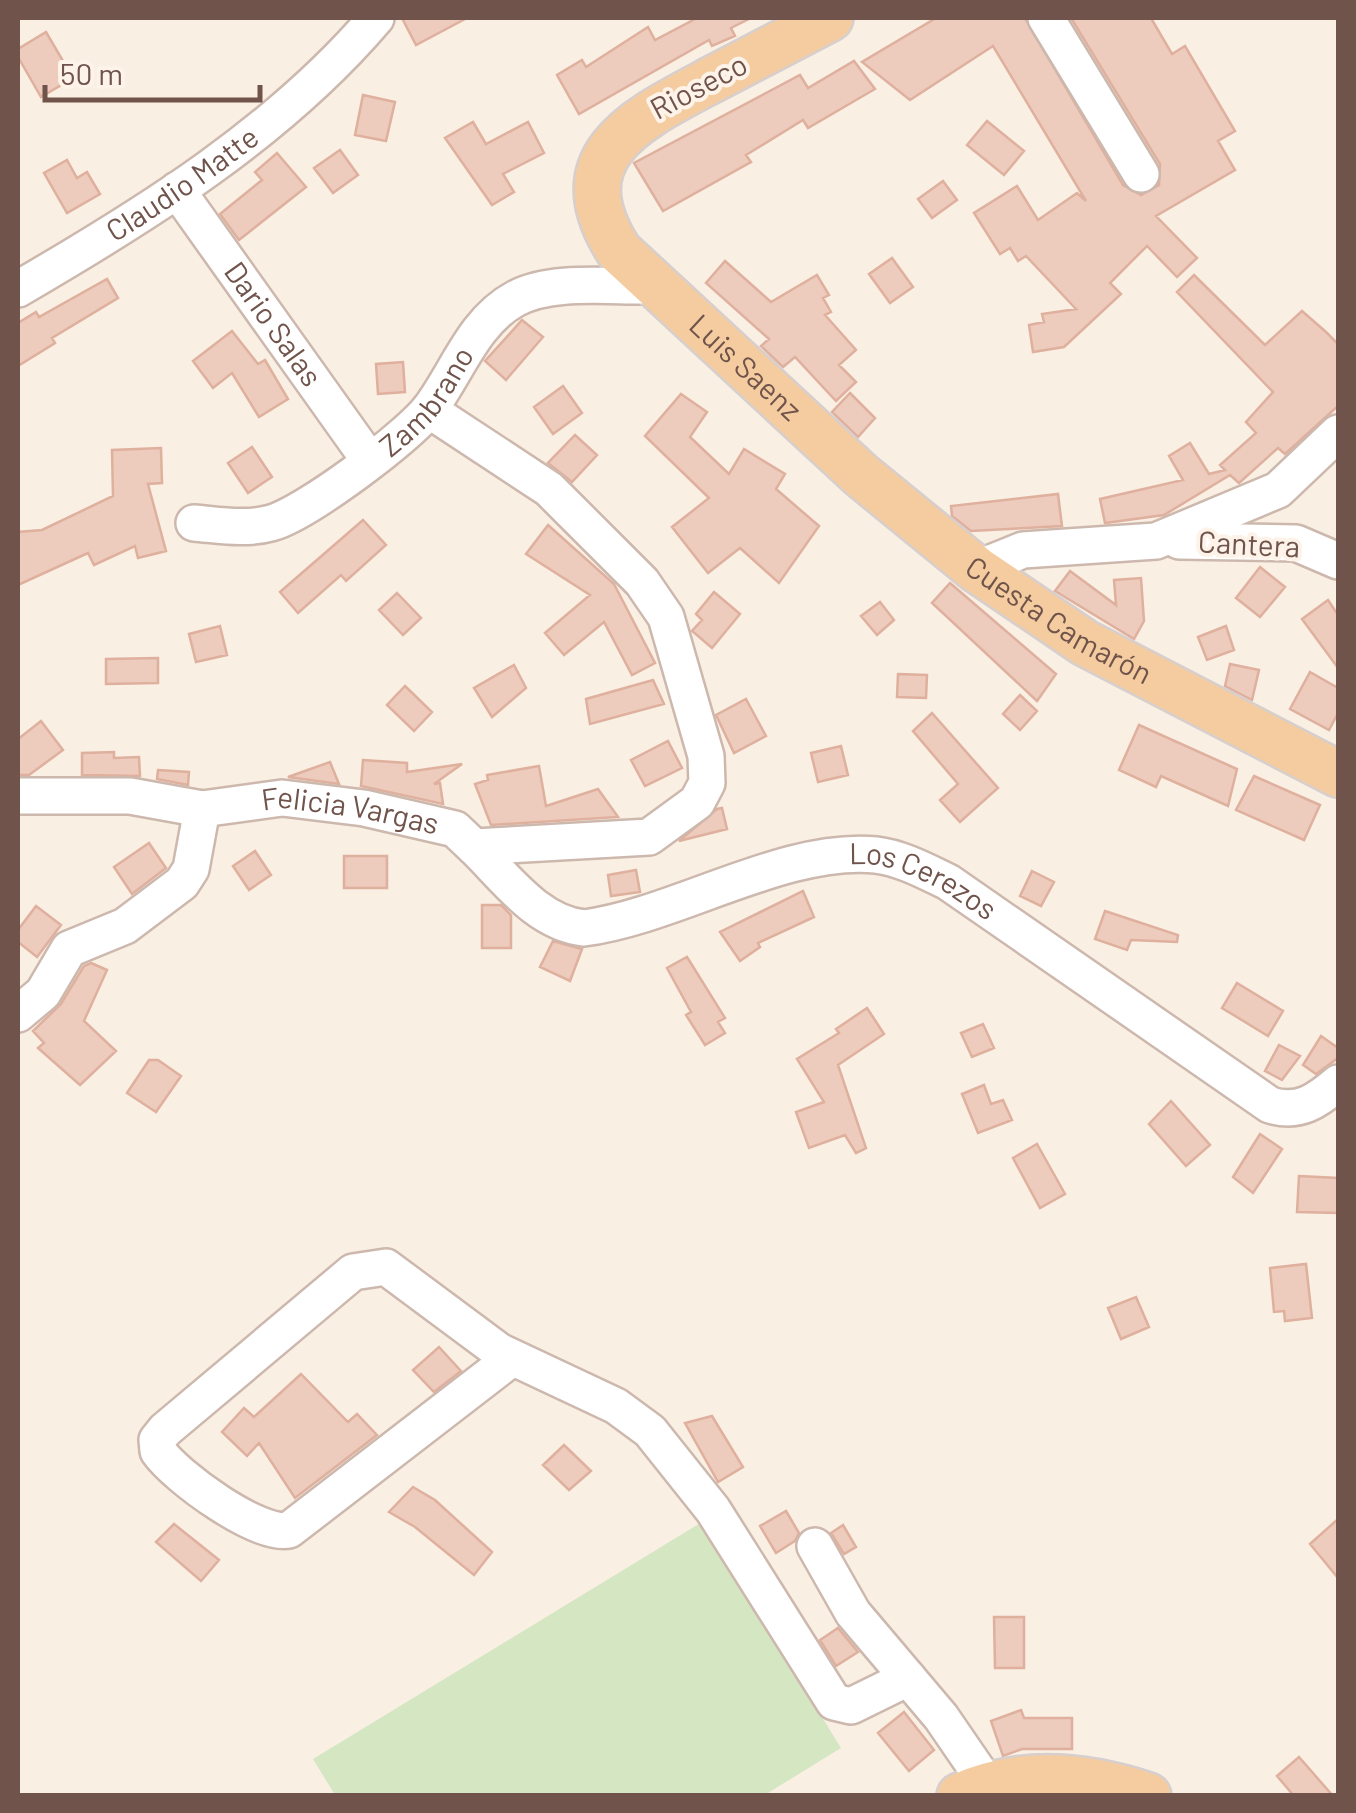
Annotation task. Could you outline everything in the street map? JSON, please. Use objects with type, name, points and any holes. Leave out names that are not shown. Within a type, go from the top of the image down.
[{"type":"main road","name":"Rioseco","points":[[624,132],[651,112],[830,18]]},
{"type":"main road","name":"Luis Saenz","points":[[624,132],[604,158],[598,175],[599,209],[619,251],[651,286],[884,495],[976,569]]},
{"type":"main road","name":"Cuesta Camarón","points":[[976,569],[1085,643],[1338,774]]},
{"type":"main road","points":[[973,1790],[1054,1777],[1088,1780],[1148,1796]]},
{"type":"street","name":"Claudio Matte","points":[[18,289],[176,190],[302,97],[342,60],[376,18]]},
{"type":"street","points":[[1046,18],[1141,174]]},
{"type":"street","name":"Dario Salas","points":[[176,190],[370,461]]},
{"type":"street","name":"Zambrano","points":[[194,523],[252,527],[289,517],[370,461],[430,410],[479,333],[516,297],[556,289],[651,286]]},
{"type":"street","name":"Felicia Vargas","points":[[18,796],[130,796],[202,809],[282,798],[364,808],[454,829],[474,847],[649,837],[697,802],[707,783],[706,756],[666,617],[642,582],[549,489],[430,410]]},
{"type":"street","name":"Cuesta Camarón","points":[[976,569],[1023,550],[1156,541],[1278,490],[1338,432]]},
{"type":"street","name":"Cantera","points":[[1156,541],[1296,543],[1338,561]]},
{"type":"street","points":[[18,1014],[43,993],[69,948],[125,926],[182,883],[191,870],[202,809]]},
{"type":"street","name":"Los Cerezos","points":[[474,847],[538,910],[563,925],[584,928],[814,860],[877,855],[910,864],[948,882],[1270,1105],[1284,1109],[1313,1104],[1338,1083]]},
{"type":"street","points":[[512,1358],[289,1530],[271,1532],[249,1522],[158,1451],[158,1440],[165,1430],[364,1267],[376,1265],[396,1271],[485,1343],[616,1406],[671,1452],[732,1539],[834,1702],[859,1704],[908,1678]]},
{"type":"street","points":[[814,1546],[853,1613],[908,1678],[973,1790]]},
{"type":"green space","points":[[702,1522],[841,1748],[763,1796],[335,1795],[313,1759]]},
{"type":"building","points":[[402,18],[467,18],[416,45]]},
{"type":"building","points":[[697,18],[751,18],[731,28],[735,36],[712,46],[709,40],[579,114],[557,75],[582,60],[586,67],[648,27],[655,40]]},
{"type":"building","points":[[936,18],[1025,18],[1123,185],[1141,195],[1159,185],[1160,164],[1071,18],[1151,18],[1172,54],[1185,46],[1235,131],[1218,141],[1235,170],[1156,216],[1197,258],[1177,277],[1147,246],[1110,283],[1121,294],[1064,347],[1033,352],[1029,325],[1044,322],[1042,314],[1076,309],[1026,256],[1018,261],[1010,248],[1000,254],[974,213],[1017,186],[1038,220],[1077,193],[1086,201],[993,46],[910,100],[862,62]]},
{"type":"building","points":[[46,32],[73,78],[41,97],[18,57],[18,49]]},
{"type":"building","points":[[854,61],[875,89],[808,128],[803,120],[746,155],[751,162],[663,211],[634,163],[800,75],[808,88]]},
{"type":"building","points":[[363,95],[395,102],[386,141],[355,135]]},
{"type":"building","points":[[987,121],[1024,151],[1004,175],[967,145]]},
{"type":"building","points":[[473,122],[486,144],[528,122],[544,153],[503,174],[514,192],[492,205],[445,138]]},
{"type":"building","points":[[340,150],[358,175],[333,193],[314,168]]},
{"type":"building","points":[[277,153],[306,187],[239,240],[220,214],[262,180],[255,172]]},
{"type":"building","points":[[67,160],[77,178],[87,172],[100,194],[67,213],[44,173]]},
{"type":"building","points":[[943,181],[957,200],[932,218],[918,199]]},
{"type":"building","points":[[892,258],[913,287],[890,303],[869,274]]},
{"type":"building","points":[[725,261],[771,302],[817,275],[829,295],[823,298],[831,312],[825,315],[856,350],[839,365],[856,382],[836,401],[795,357],[783,367],[761,346],[769,339],[706,283]]},
{"type":"building","points":[[1194,275],[1265,345],[1302,311],[1326,332],[1338,344],[1338,406],[1285,454],[1278,448],[1239,483],[1230,475],[1164,515],[1105,523],[1100,499],[1183,480],[1169,456],[1190,443],[1209,474],[1225,470],[1220,465],[1256,433],[1246,422],[1273,392],[1177,292]]},
{"type":"building","points":[[107,279],[118,298],[52,338],[55,343],[18,366],[18,323],[36,312],[39,317]]},
{"type":"building","points":[[522,320],[543,337],[506,380],[485,361]]},
{"type":"building","points":[[232,331],[258,364],[265,360],[288,399],[259,417],[232,373],[213,388],[193,361]]},
{"type":"building","points":[[403,362],[405,392],[378,394],[376,364]]},
{"type":"building","points":[[563,386],[582,413],[553,434],[534,407]]},
{"type":"building","points":[[850,393],[875,418],[858,437],[832,412]]},
{"type":"building","points":[[681,394],[707,412],[690,437],[729,474],[744,449],[785,474],[776,489],[819,526],[779,583],[740,548],[708,573],[672,527],[709,498],[645,436]]},
{"type":"building","points":[[575,435],[597,455],[572,482],[548,463]]},
{"type":"building","points":[[252,447],[272,477],[248,493],[228,463]]},
{"type":"building","points":[[161,448],[162,483],[148,484],[166,551],[138,558],[135,546],[94,565],[88,553],[18,585],[18,532],[42,530],[113,496],[112,450]]},
{"type":"building","points":[[1058,494],[1062,526],[971,531],[952,516],[951,506]]},
{"type":"building","points":[[363,520],[386,545],[346,581],[341,575],[298,613],[280,592]]},
{"type":"building","points":[[548,525],[614,584],[655,663],[632,675],[604,622],[564,655],[545,633],[590,595],[526,554]]},
{"type":"building","points":[[1260,567],[1285,587],[1260,617],[1236,598]]},
{"type":"building","points":[[1070,571],[1116,605],[1114,580],[1141,578],[1144,621],[1134,639],[1055,591]]},
{"type":"building","points":[[950,583],[1056,674],[1037,701],[932,603]]},
{"type":"building","points":[[714,592],[740,614],[712,648],[692,631],[702,620],[696,614]]},
{"type":"building","points":[[397,593],[421,618],[403,635],[379,610]]},
{"type":"building","points":[[1328,600],[1338,615],[1338,668],[1302,619]]},
{"type":"building","points":[[880,602],[894,620],[877,635],[861,616]]},
{"type":"building","points":[[220,626],[227,655],[196,662],[189,634]]},
{"type":"building","points":[[1226,626],[1234,650],[1207,660],[1198,637]]},
{"type":"building","points":[[158,658],[158,683],[106,684],[106,659]]},
{"type":"building","points":[[1230,664],[1259,670],[1252,700],[1225,686]]},
{"type":"building","points":[[514,665],[526,688],[492,717],[474,688]]},
{"type":"building","points":[[1310,672],[1338,688],[1338,713],[1329,730],[1290,709]]},
{"type":"building","points":[[898,674],[927,675],[926,698],[897,697]]},
{"type":"building","points":[[653,680],[664,704],[590,724],[586,699]]},
{"type":"building","points":[[405,686],[432,712],[414,731],[387,705]]},
{"type":"building","points":[[1020,695],[1037,711],[1020,730],[1003,714]]},
{"type":"building","points":[[746,699],[766,736],[734,753],[716,715]]},
{"type":"building","points":[[932,713],[998,788],[960,822],[940,800],[958,784],[913,731]]},
{"type":"building","points":[[41,721],[63,750],[29,775],[18,775],[18,739]]},
{"type":"building","points":[[1139,725],[1237,769],[1228,806],[1161,776],[1156,787],[1119,770]]},
{"type":"building","points":[[668,741],[682,768],[645,786],[631,760]]},
{"type":"building","points":[[841,746],[848,775],[818,782],[811,753]]},
{"type":"building","points":[[114,752],[114,758],[139,757],[140,776],[82,775],[82,753]]},
{"type":"building","points":[[363,760],[407,763],[407,772],[462,764],[434,784],[440,783],[443,804],[361,786]]},
{"type":"building","points":[[330,762],[339,784],[288,777]]},
{"type":"building","points":[[539,766],[546,806],[598,789],[618,817],[491,825],[475,784],[488,780],[487,775]]},
{"type":"building","points":[[158,770],[189,772],[188,785],[157,779]]},
{"type":"building","points":[[1254,776],[1320,805],[1304,840],[1236,810]]},
{"type":"building","points":[[722,808],[727,829],[679,841],[717,809]]},
{"type":"building","points":[[149,843],[166,868],[132,894],[114,867]]},
{"type":"building","points":[[255,851],[271,875],[249,890],[233,866]]},
{"type":"building","points":[[344,856],[387,856],[387,888],[344,888]]},
{"type":"building","points":[[636,870],[640,892],[611,896],[608,875]]},
{"type":"building","points":[[1032,871],[1054,882],[1041,906],[1020,896]]},
{"type":"building","points":[[803,891],[814,917],[758,943],[760,947],[740,961],[720,932]]},
{"type":"building","points":[[482,905],[501,905],[511,915],[511,948],[482,948]]},
{"type":"building","points":[[36,906],[61,925],[37,957],[18,942],[18,930]]},
{"type":"building","points":[[1105,911],[1178,935],[1177,942],[1131,940],[1127,950],[1095,939]]},
{"type":"building","points":[[553,941],[582,949],[570,981],[540,967]]},
{"type":"building","points":[[687,957],[725,1018],[718,1022],[725,1033],[705,1045],[686,1015],[691,1012],[667,968]]},
{"type":"building","points":[[91,963],[107,970],[84,1021],[116,1051],[80,1085],[38,1048],[44,1043],[33,1031],[61,1004],[84,966]]},
{"type":"building","points":[[1237,983],[1283,1011],[1268,1036],[1222,1008]]},
{"type":"building","points":[[867,1008],[884,1034],[838,1065],[866,1148],[856,1153],[845,1135],[809,1148],[796,1112],[824,1102],[797,1059],[839,1033],[836,1029]]},
{"type":"building","points":[[983,1024],[994,1048],[972,1057],[961,1033]]},
{"type":"building","points":[[1321,1036],[1338,1048],[1338,1058],[1316,1074],[1303,1065]]},
{"type":"building","points":[[1279,1045],[1300,1056],[1282,1080],[1265,1071]]},
{"type":"building","points":[[149,1060],[158,1060],[181,1076],[156,1112],[127,1093]]},
{"type":"building","points":[[984,1085],[991,1104],[1003,1100],[1012,1120],[978,1133],[962,1094]]},
{"type":"building","points":[[1171,1101],[1210,1145],[1186,1166],[1149,1124]]},
{"type":"building","points":[[1260,1134],[1282,1149],[1253,1193],[1233,1177]]},
{"type":"building","points":[[1037,1144],[1065,1194],[1040,1208],[1013,1158]]},
{"type":"building","points":[[1299,1176],[1338,1178],[1338,1213],[1297,1212]]},
{"type":"building","points":[[1306,1264],[1312,1318],[1285,1321],[1284,1311],[1274,1312],[1270,1268]]},
{"type":"building","points":[[1136,1297],[1149,1327],[1121,1339],[1108,1308]]},
{"type":"building","points":[[439,1347],[461,1371],[434,1392],[413,1370]]},
{"type":"building","points":[[301,1374],[348,1422],[357,1414],[377,1435],[295,1498],[259,1443],[247,1456],[222,1432],[244,1408],[254,1417]]},
{"type":"building","points":[[712,1416],[743,1467],[718,1482],[685,1423]]},
{"type":"building","points":[[564,1445],[591,1471],[569,1490],[543,1465]]},
{"type":"building","points":[[413,1487],[435,1500],[492,1552],[474,1575],[415,1527],[389,1512]]},
{"type":"building","points":[[786,1511],[799,1533],[795,1541],[776,1553],[760,1526]]},
{"type":"building","points":[[1338,1519],[1338,1578],[1310,1544]]},
{"type":"building","points":[[174,1524],[219,1560],[201,1581],[156,1542]]},
{"type":"building","points":[[843,1525],[856,1547],[844,1554],[831,1533]]},
{"type":"building","points":[[994,1617],[1024,1617],[1024,1668],[995,1668]]},
{"type":"building","points":[[838,1628],[858,1652],[836,1666],[820,1640]]},
{"type":"building","points":[[1021,1710],[1024,1718],[1072,1718],[1072,1749],[1022,1749],[1003,1756],[991,1721]]},
{"type":"building","points":[[904,1712],[934,1750],[909,1771],[878,1733]]},
{"type":"building","points":[[1299,1757],[1333,1796],[1294,1796],[1277,1776]]}]
